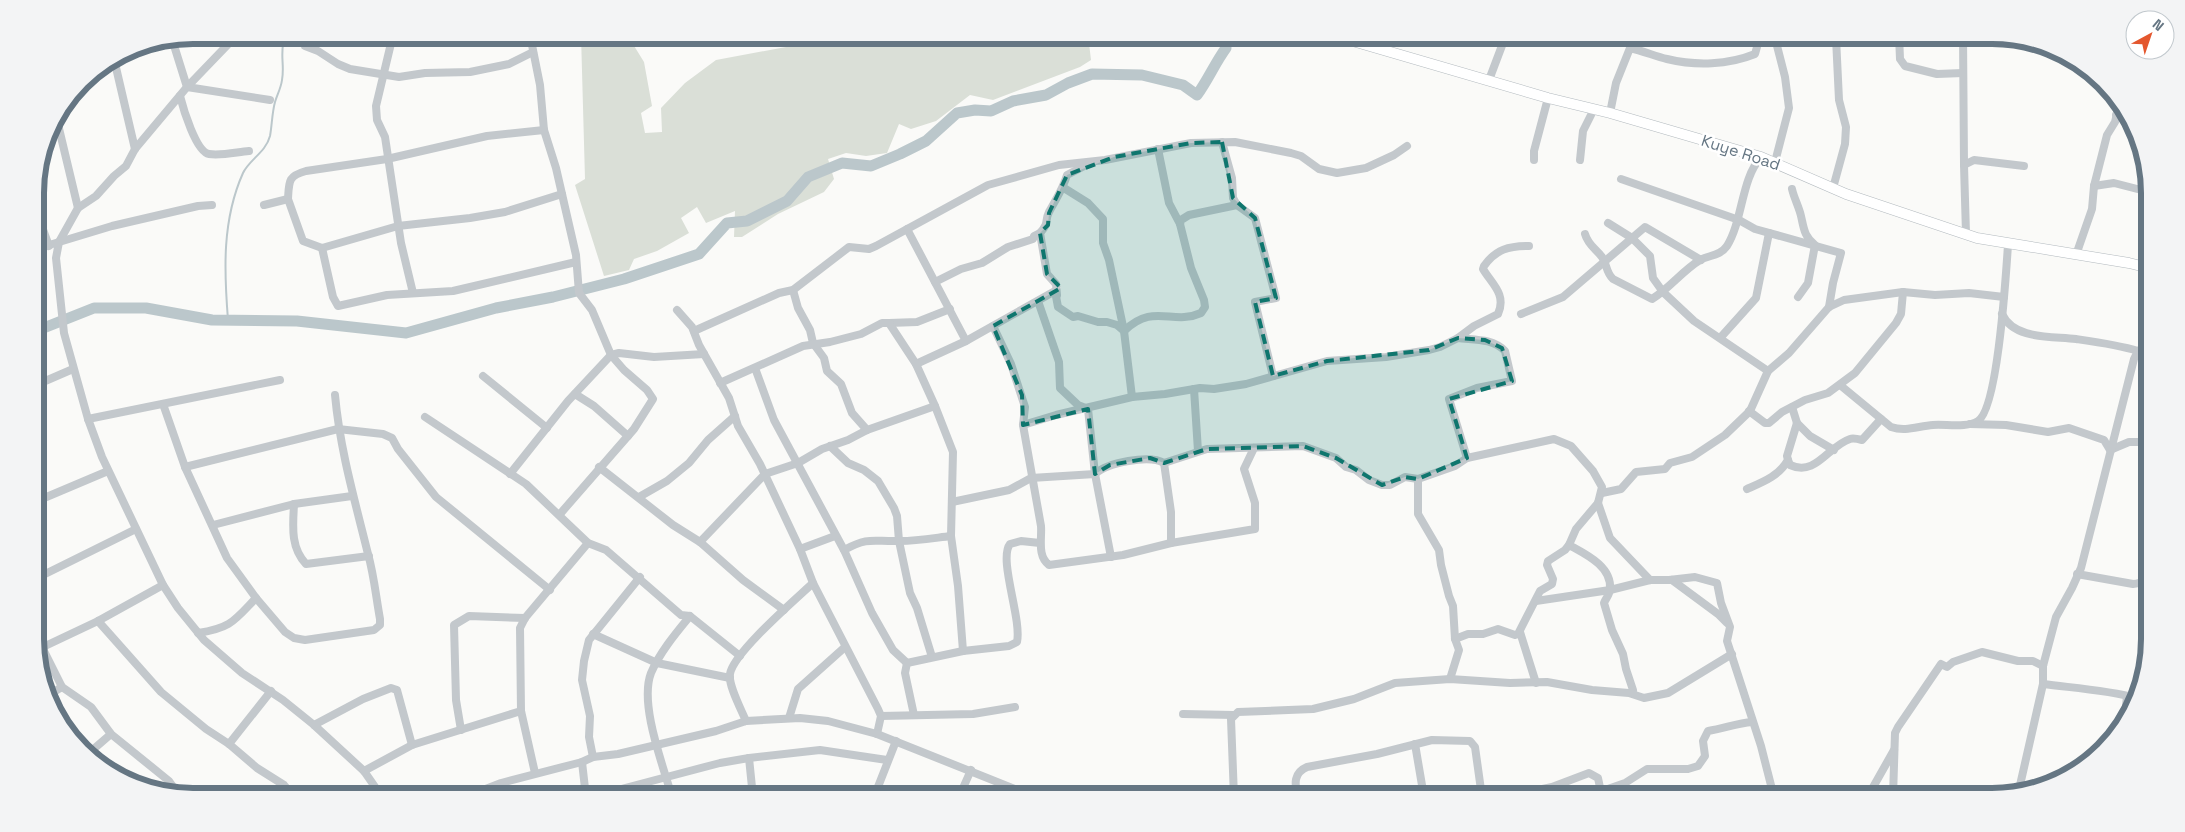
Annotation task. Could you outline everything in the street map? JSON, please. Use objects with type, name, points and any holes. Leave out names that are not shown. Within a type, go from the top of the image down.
[{"type":"street","points":[[228,44],[187,87],[135,149],[126,166],[96,196],[78,208],[59,242],[56,258],[59,307],[73,369],[88,419],[108,471],[163,585],[178,608],[198,633],[227,661],[271,691],[314,724],[364,772],[376,788]]},
{"type":"street","points":[[391,44],[376,106],[377,120],[385,137],[398,226],[413,293]]},
{"type":"street","points":[[532,44],[540,84],[544,130],[562,194],[576,262],[579,293],[592,310],[611,355],[654,399],[647,412],[628,436],[560,514]]},
{"type":"street","name":"Kuye Road","points":[[1366,44],[1548,98],[1610,113],[1761,157],[1887,209],[1966,234],[2008,245],[2141,267]]},
{"type":"street","points":[[1489,80],[1503,44]]},
{"type":"street","points":[[1610,113],[1616,83],[1631,44]]},
{"type":"street","points":[[1630,48],[1673,61],[1713,64],[1736,61],[1755,54],[1756,44]]},
{"type":"street","points":[[1775,162],[1789,108],[1785,76],[1777,44]]},
{"type":"street","points":[[1833,188],[1846,135],[1846,127],[1839,100],[1836,44]]},
{"type":"street","points":[[1899,44],[1900,59],[1906,66],[1937,74],[1962,73]]},
{"type":"street","points":[[1963,44],[1966,234]]},
{"type":"street","points":[[173,46],[187,87]]},
{"type":"street","points":[[305,46],[318,50],[338,64],[350,69],[383,76],[400,77],[425,73],[470,72],[508,64],[533,52]]},
{"type":"street","points":[[116,65],[135,149]]},
{"type":"street","points":[[187,87],[270,100]]},
{"type":"street","points":[[180,96],[187,121],[203,151],[211,154],[249,151]]},
{"type":"street","points":[[1534,160],[1534,151],[1548,98]]},
{"type":"street","points":[[1580,160],[1584,131],[1594,109]]},
{"type":"street","points":[[2076,255],[2092,209],[2094,186],[2107,135],[2115,122],[2116,114]]},
{"type":"street","points":[[59,128],[78,208]]},
{"type":"street","points":[[544,130],[477,138],[387,159],[295,174],[289,181],[288,199],[303,242],[322,248],[398,226],[487,216],[562,194]]},
{"type":"street","points":[[1222,142],[1232,178],[1236,205],[1255,218],[1276,298],[1255,302],[1274,376]]},
{"type":"street","points":[[694,331],[779,293],[793,290],[849,247],[869,249],[988,185],[1023,174],[1059,165],[1094,162],[1191,143],[1222,142],[1252,145],[1291,153],[1300,156],[1319,169],[1337,172],[1366,168],[1394,155],[1407,146]]},
{"type":"street","points":[[1124,331],[1135,320],[1141,318],[1156,315],[1190,316],[1203,311],[1204,300],[1189,262],[1180,224],[1168,203],[1158,149]]},
{"type":"street","points":[[1585,234],[1586,241],[1604,261],[1612,279],[1652,299],[1663,292],[1700,260],[1719,254],[1726,247],[1739,220],[1751,172],[1761,157]]},
{"type":"street","points":[[1964,165],[1974,160],[2024,166]]},
{"type":"street","points":[[935,282],[961,269],[982,263],[1008,247],[1032,239],[1040,233],[1048,225],[1049,213],[1064,188],[1067,175],[1094,162]]},
{"type":"street","points":[[1621,179],[1739,220],[1754,229],[1841,253],[1832,283],[1829,307]]},
{"type":"street","points":[[2094,186],[2114,183],[2141,190]]},
{"type":"street","points":[[1064,188],[1088,203],[1103,219],[1103,243],[1109,260],[1124,331],[1132,397]]},
{"type":"street","points":[[1792,189],[1801,216],[1804,233],[1815,245]]},
{"type":"street","points":[[264,205],[288,199]]},
{"type":"street","points":[[44,247],[112,226],[198,206],[212,205]]},
{"type":"street","points":[[1180,224],[1184,216],[1236,205]]},
{"type":"street","points":[[1608,223],[1632,238],[1650,256],[1653,278],[1663,292],[1694,321],[1721,337],[1768,371]]},
{"type":"street","points":[[1520,314],[1563,297],[1597,270],[1604,261],[1645,227],[1700,260]]},
{"type":"street","points":[[908,229],[966,341]]},
{"type":"street","points":[[44,231],[49,246]]},
{"type":"street","points":[[1040,233],[1047,274],[1056,284],[1058,307]]},
{"type":"street","points":[[1721,337],[1756,298],[1769,233]]},
{"type":"street","points":[[1798,297],[1808,283],[1815,245]]},
{"type":"street","points":[[1970,424],[1979,420],[1988,405],[1999,345],[2008,245]]},
{"type":"street","points":[[1023,425],[1132,397],[1246,384],[1327,361],[1386,357],[1440,347],[1458,338],[1474,326],[1494,318],[1500,310],[1496,286],[1483,269],[1486,263],[1509,246],[1529,246]]},
{"type":"street","points":[[322,248],[333,296],[338,306],[387,295],[453,292],[576,262]]},
{"type":"street","points":[[793,290],[798,308],[810,330],[813,343],[824,358],[827,370],[844,390],[852,413],[867,430]]},
{"type":"street","points":[[916,364],[966,341],[1056,291],[1058,307],[1073,317],[1083,316],[1098,322],[1107,322],[1117,325],[1124,331]]},
{"type":"street","points":[[1602,493],[1621,489],[1636,472],[1665,469],[1670,463],[1692,457],[1725,434],[1749,411],[1768,371],[1789,353],[1829,307],[1844,300],[1903,292],[1935,295],[1969,293],[2004,297]]},
{"type":"street","points":[[1749,411],[1765,422],[1769,422],[1782,412],[1805,400],[1828,393],[1840,385],[1855,373],[1896,322],[1900,314],[1903,292]]},
{"type":"street","points":[[1038,301],[1059,362],[1060,388],[1078,405],[1088,409]]},
{"type":"street","points":[[720,383],[813,343],[830,342],[861,334],[882,323],[917,322],[950,309]]},
{"type":"street","points":[[677,310],[689,321],[704,354],[729,398],[747,443],[757,458],[800,549],[813,583],[881,716],[876,734]]},
{"type":"street","points":[[2002,312],[2006,322],[2012,326],[2043,337],[2077,339],[2138,352]]},
{"type":"street","points":[[889,323],[916,364],[953,452],[950,536],[958,586],[963,651]]},
{"type":"street","points":[[993,326],[1011,364],[1022,395],[1024,407],[1023,425],[1041,526],[1040,543],[1046,563],[1052,566],[1111,557],[1171,543],[1255,529],[1255,503],[1244,469],[1254,448]]},
{"type":"street","points":[[1458,338],[1485,340],[1502,348],[1505,351],[1512,381],[1478,388],[1449,399],[1467,458]]},
{"type":"street","points":[[2020,785],[2043,684],[2043,666],[2056,617],[2081,568],[2134,358],[2141,350]]},
{"type":"street","points":[[510,474],[547,428],[611,355],[619,353],[654,357],[704,354]]},
{"type":"street","points":[[755,368],[774,420],[844,550],[885,638],[893,650],[907,663]]},
{"type":"street","points":[[44,382],[73,369]]},
{"type":"street","points":[[483,376],[547,428]]},
{"type":"street","points":[[88,419],[280,380]]},
{"type":"street","points":[[1840,385],[1881,420],[1899,430],[1932,425],[1970,424],[2006,425],[2048,432],[2069,428],[2104,440],[2110,450]]},
{"type":"street","points":[[1194,390],[1198,451]]},
{"type":"street","points":[[576,394],[594,406],[628,436]]},
{"type":"street","points":[[164,404],[185,467],[227,558],[256,598],[285,632],[294,638],[305,640],[374,630],[380,626],[369,556],[352,496],[338,429],[335,395]]},
{"type":"street","points":[[700,542],[765,474],[798,463],[830,446],[848,440],[867,430],[935,406]]},
{"type":"street","points":[[1792,407],[1796,423],[1787,456],[1790,464],[1794,467],[1811,467],[1850,439],[1862,440],[1881,420]]},
{"type":"street","points":[[1088,409],[1095,474],[1111,557]]},
{"type":"street","points":[[639,497],[667,481],[689,463],[708,440],[735,416]]},
{"type":"street","points":[[425,417],[526,484],[560,514],[588,543],[606,550],[681,615],[690,616],[740,656]]},
{"type":"street","points":[[1796,423],[1810,436],[1834,450]]},
{"type":"street","points":[[185,467],[338,429],[383,434],[392,438],[398,449],[436,497],[550,590]]},
{"type":"street","points":[[952,502],[1009,490],[1031,478],[1095,474],[1102,468],[1110,465],[1150,458],[1164,463],[1198,451],[1215,449],[1303,446],[1336,458],[1346,467],[1356,470],[1369,480],[1382,486],[1390,485],[1405,477],[1418,479],[1454,466],[1467,458],[1531,443],[1554,439],[1572,446],[1593,471],[1602,487],[1602,493],[1598,503],[1576,530],[1569,545],[1565,550],[1548,561],[1547,565],[1553,579],[1552,584],[1540,591],[1520,632],[1515,635],[1498,629],[1483,634],[1468,634],[1455,638]]},
{"type":"street","points":[[2110,450],[2129,442],[2141,442]]},
{"type":"street","points":[[830,446],[848,463],[864,470],[878,480],[894,508],[910,593],[918,608],[932,657]]},
{"type":"street","points":[[1747,489],[1779,472],[1788,460]]},
{"type":"street","points":[[1164,463],[1171,512],[1171,543]]},
{"type":"street","points":[[599,467],[673,525],[700,542],[743,580],[784,610]]},
{"type":"street","points":[[44,498],[108,471]]},
{"type":"street","points":[[1418,479],[1418,514],[1439,550],[1448,596],[1453,606],[1455,638],[1459,650],[1450,679]]},
{"type":"street","points":[[213,525],[294,504],[352,496]]},
{"type":"street","points":[[1598,503],[1610,538],[1650,580]]},
{"type":"street","points":[[294,504],[294,540],[300,558],[306,564],[369,556]]},
{"type":"street","points":[[44,575],[136,529]]},
{"type":"street","points":[[800,549],[835,536]]},
{"type":"street","points":[[844,550],[860,542],[878,539],[899,541],[950,536]]},
{"type":"street","points":[[907,663],[963,651],[1009,646],[1017,642],[1016,611],[1011,593],[1006,551],[1010,544],[1016,542],[1040,543]]},
{"type":"street","points":[[535,773],[522,712],[520,628],[525,618],[588,543]]},
{"type":"street","points":[[1569,545],[1593,559],[1603,569],[1609,580],[1610,590],[1604,603],[1612,630],[1623,654],[1631,692]]},
{"type":"street","points":[[2077,574],[2141,584]]},
{"type":"street","points":[[1536,601],[1610,590],[1650,580],[1695,577],[1717,583],[1721,603],[1730,627],[1728,641],[1752,722],[1769,770],[1772,788]]},
{"type":"street","points":[[593,757],[589,737],[590,716],[582,680],[589,640],[640,578]]},
{"type":"street","points":[[1672,580],[1718,614],[1730,627]]},
{"type":"street","points":[[746,721],[730,678],[731,669],[740,656],[813,583]]},
{"type":"street","points":[[44,647],[98,621],[163,585]]},
{"type":"street","points":[[198,633],[219,630],[228,625],[256,598]]},
{"type":"street","points":[[461,730],[456,700],[454,625],[469,616],[525,618]]},
{"type":"street","points":[[670,788],[656,745],[647,694],[651,673],[690,616]]},
{"type":"street","points":[[98,621],[161,692],[206,729],[229,744],[257,768],[286,788]]},
{"type":"street","points":[[1520,632],[1536,683]]},
{"type":"street","points":[[593,634],[657,663],[730,678]]},
{"type":"street","points":[[789,718],[798,689],[845,647]]},
{"type":"street","points":[[44,649],[62,687],[91,707],[112,734],[169,781],[173,787]]},
{"type":"street","points":[[1893,788],[1898,727],[1941,664],[1947,666],[1982,652],[2018,661],[2033,661],[2043,666]]},
{"type":"street","points":[[1182,714],[1234,715],[1244,710],[1313,709],[1354,699],[1390,684],[1450,679],[1510,684],[1536,683],[1631,692],[1644,698],[1668,693],[1732,654]]},
{"type":"street","points":[[907,663],[905,673],[914,715]]},
{"type":"street","points":[[2043,684],[2097,692],[2118,692],[2127,696],[2126,705]]},
{"type":"street","points":[[54,692],[62,687]]},
{"type":"street","points":[[314,724],[362,699],[395,688],[412,745]]},
{"type":"street","points":[[229,744],[271,691]]},
{"type":"street","points":[[881,716],[982,714],[1015,708]]},
{"type":"street","points":[[364,772],[412,745],[522,712]]},
{"type":"street","points":[[1234,715],[1232,719],[1234,788]]},
{"type":"street","points":[[489,788],[535,773],[582,762],[593,757],[618,754],[716,731],[746,721],[775,721],[789,718],[828,721],[876,734],[1013,788]]},
{"type":"street","points":[[1615,788],[1647,769],[1688,769],[1698,766],[1706,756],[1703,741],[1708,732],[1736,724],[1752,722]]},
{"type":"street","points":[[93,750],[112,734]]},
{"type":"street","points":[[1298,788],[1297,775],[1300,770],[1307,767],[1377,754],[1439,739],[1470,740],[1473,743],[1481,788]]},
{"type":"street","points":[[877,788],[896,741]]},
{"type":"street","points":[[1415,744],[1422,788]]},
{"type":"street","points":[[1873,788],[1895,749]]},
{"type":"street","points":[[627,788],[720,763],[820,750],[887,760]]},
{"type":"street","points":[[749,758],[752,788]]},
{"type":"street","points":[[582,762],[585,788]]},
{"type":"street","points":[[963,788],[970,770]]},
{"type":"street","points":[[1543,788],[1589,772],[1598,778],[1600,788]]},
{"type":"highlighted area","points":[[1222,142],[1233,198],[1255,218],[1276,298],[1255,302],[1273,376],[1327,361],[1429,350],[1458,338],[1485,340],[1502,348],[1512,381],[1449,399],[1467,458],[1418,479],[1405,477],[1382,485],[1336,458],[1303,446],[1207,449],[1164,463],[1150,458],[1110,465],[1095,474],[1088,409],[1023,425],[1022,395],[993,326],[1061,288],[1047,274],[1040,233],[1048,225],[1049,213],[1067,175],[1114,157],[1191,143]]},
{"type":"shaded area","points":[[581,44],[633,44],[644,62],[652,106],[641,113],[645,133],[662,132],[661,108],[685,83],[716,60],[802,44],[1089,44],[1091,60],[1080,67],[993,100],[970,95],[936,121],[911,129],[899,124],[887,153],[866,156],[846,153],[828,159],[834,179],[824,192],[778,214],[742,237],[734,237],[735,211],[706,223],[697,207],[681,218],[689,233],[657,251],[634,259],[629,270],[604,276],[575,185],[585,179]]},
{"type":"waterway","points":[[228,320],[225,264],[231,209],[243,173],[265,147],[270,136],[274,106],[282,80],[283,44]]},
{"type":"waterway","points":[[44,328],[94,308],[146,308],[212,320],[297,321],[406,333],[496,308],[553,297],[624,279],[699,254],[727,223],[747,221],[787,201],[808,177],[842,163],[871,166],[900,154],[926,141],[957,113],[975,110],[991,111],[1013,101],[1046,95],[1068,83],[1092,74],[1142,75],[1183,85],[1197,95],[1226,48]]}]
